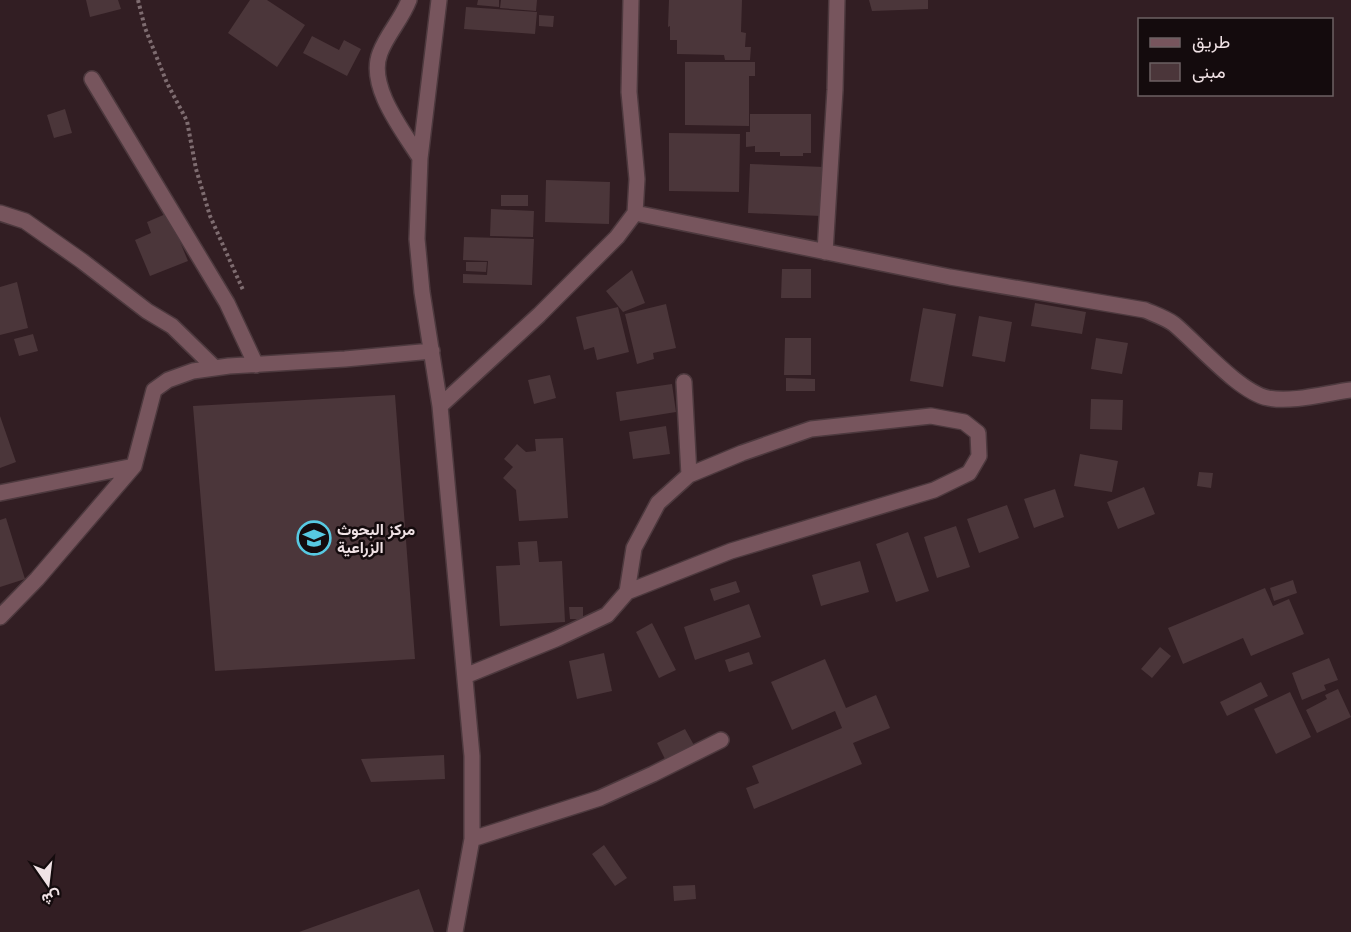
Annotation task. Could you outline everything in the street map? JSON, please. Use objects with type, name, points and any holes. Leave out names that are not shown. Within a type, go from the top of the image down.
[{"type":"street","points":[[410,0],[379,54],[376,76],[386,102],[420,158]]},
{"type":"street","points":[[438,0],[420,158],[417,239],[422,292],[440,406],[472,756],[471,839],[455,932]]},
{"type":"street","points":[[440,406],[546,307],[616,237],[635,213],[637,179],[629,92],[631,0]]},
{"type":"street","points":[[825,252],[835,90],[837,0]]},
{"type":"street","points":[[92,79],[227,303],[256,365]]},
{"type":"street","points":[[0,213],[25,221],[82,261],[147,311],[172,326],[215,368]]},
{"type":"street","points":[[635,213],[950,278],[1145,310],[1172,323],[1217,365],[1253,392],[1269,398],[1298,398],[1351,390]]},
{"type":"street","points":[[0,617],[37,579],[134,466],[154,390],[168,380],[193,371],[215,368],[432,351]]},
{"type":"street","points":[[684,382],[689,475]]},
{"type":"street","points":[[465,676],[556,639],[607,615],[627,592],[731,551],[934,490],[969,473],[979,456],[978,433],[963,422],[931,416],[811,429],[742,453],[689,475],[658,503],[634,548],[627,592]]},
{"type":"street","points":[[0,493],[134,466]]},
{"type":"street","points":[[471,839],[600,798],[721,740]]},
{"type":"path","points":[[138,0],[145,28],[167,83],[187,121],[196,169],[210,216],[251,308],[235,321]]},
{"type":"building","points":[[86,0],[118,0],[121,9],[90,17]]},
{"type":"building","points":[[250,0],[267,0],[305,25],[277,67],[228,33]]},
{"type":"building","points":[[478,0],[499,0],[499,7],[477,5]]},
{"type":"building","points":[[501,0],[537,0],[536,11],[500,8]]},
{"type":"building","points":[[669,0],[742,0],[741,32],[746,33],[745,47],[751,47],[750,60],[725,60],[724,55],[677,54],[677,40],[670,40],[670,26],[668,27]]},
{"type":"building","points":[[869,0],[928,0],[928,9],[872,11]]},
{"type":"building","points":[[466,7],[537,12],[535,34],[464,29]]},
{"type":"building","points":[[539,15],[554,16],[553,27],[539,26]]},
{"type":"building","points":[[312,36],[339,50],[344,40],[361,49],[347,76],[303,53]]},
{"type":"building","points":[[685,62],[755,62],[755,76],[749,76],[749,126],[685,125]]},
{"type":"building","points":[[65,109],[72,133],[54,138],[47,115]]},
{"type":"building","points":[[750,114],[811,114],[811,153],[803,153],[803,156],[780,156],[780,152],[755,152],[755,146],[746,147],[746,132],[750,132]]},
{"type":"building","points":[[669,133],[740,134],[739,192],[669,191]]},
{"type":"building","points":[[750,164],[824,167],[821,216],[748,213]]},
{"type":"building","points":[[546,180],[610,182],[609,224],[545,222]]},
{"type":"building","points":[[501,195],[528,195],[528,206],[501,206]]},
{"type":"building","points":[[491,209],[534,211],[533,237],[490,236]]},
{"type":"building","points":[[168,213],[188,261],[150,276],[135,240],[151,233],[147,222]]},
{"type":"building","points":[[464,237],[534,239],[532,285],[463,283],[463,274],[487,275],[488,261],[463,260]]},
{"type":"building","points":[[466,262],[487,262],[486,272],[466,271]]},
{"type":"building","points":[[782,269],[811,269],[811,298],[781,298]]},
{"type":"building","points":[[632,270],[645,303],[623,312],[606,291]]},
{"type":"building","points":[[17,282],[28,328],[0,335],[0,287]]},
{"type":"building","points":[[1035,303],[1086,312],[1082,334],[1031,326]]},
{"type":"building","points":[[666,304],[676,348],[653,353],[654,359],[637,364],[625,314]]},
{"type":"building","points":[[618,307],[629,352],[597,360],[594,347],[584,350],[576,317]]},
{"type":"building","points":[[923,308],[956,314],[943,387],[910,381]]},
{"type":"building","points":[[979,316],[1012,322],[1005,362],[972,356]]},
{"type":"building","points":[[33,334],[38,351],[19,356],[14,339]]},
{"type":"building","points":[[785,338],[811,338],[811,375],[784,375]]},
{"type":"building","points":[[1096,338],[1128,343],[1122,374],[1091,369]]},
{"type":"building","points":[[550,375],[556,398],[534,404],[528,380]]},
{"type":"building","points":[[786,378],[815,379],[815,391],[786,391]]},
{"type":"building","points":[[672,384],[676,412],[620,421],[616,392]]},
{"type":"building","points":[[395,395],[415,659],[215,671],[193,406]]},
{"type":"building","points":[[1091,399],[1123,400],[1122,430],[1090,429]]},
{"type":"building","points":[[0,416],[16,462],[0,468]]},
{"type":"building","points":[[666,426],[670,454],[633,459],[629,432]]},
{"type":"building","points":[[563,438],[568,518],[519,521],[516,490],[503,478],[513,467],[504,459],[517,444],[526,452],[536,451],[535,439]]},
{"type":"building","points":[[1080,454],[1118,461],[1112,492],[1074,486]]},
{"type":"building","points":[[1199,472],[1213,473],[1211,488],[1197,486]]},
{"type":"building","points":[[1144,487],[1155,514],[1118,529],[1107,502]]},
{"type":"building","points":[[1055,489],[1064,517],[1034,528],[1024,499]]},
{"type":"building","points":[[1007,505],[1019,538],[979,553],[967,519]]},
{"type":"building","points":[[6,518],[25,579],[0,587],[0,520]]},
{"type":"building","points":[[956,526],[970,567],[937,578],[924,537]]},
{"type":"building","points":[[908,532],[929,591],[896,602],[876,544]]},
{"type":"building","points":[[537,541],[539,562],[562,561],[565,622],[500,626],[496,566],[520,565],[518,542]]},
{"type":"building","points":[[860,561],[869,592],[821,606],[812,575]]},
{"type":"building","points":[[1293,580],[1297,593],[1274,601],[1270,588]]},
{"type":"building","points":[[736,581],[740,592],[714,601],[710,589]]},
{"type":"building","points":[[1265,588],[1273,606],[1289,599],[1304,634],[1251,656],[1243,638],[1183,664],[1168,628]]},
{"type":"building","points":[[749,604],[761,637],[695,660],[684,627]]},
{"type":"building","points":[[569,607],[583,607],[583,619],[570,619]]},
{"type":"building","points":[[652,623],[676,670],[659,678],[636,632]]},
{"type":"building","points":[[1160,647],[1171,656],[1152,678],[1141,669]]},
{"type":"building","points":[[749,652],[753,664],[729,672],[725,660]]},
{"type":"building","points":[[604,653],[612,691],[577,699],[569,661]]},
{"type":"building","points":[[1329,658],[1338,680],[1324,685],[1326,690],[1302,700],[1292,673]]},
{"type":"building","points":[[825,659],[846,708],[876,695],[890,728],[853,743],[862,764],[754,809],[746,788],[759,783],[752,766],[842,728],[835,711],[792,730],[771,682]]},
{"type":"building","points":[[1261,682],[1268,696],[1227,716],[1220,702]]},
{"type":"building","points":[[1338,689],[1351,717],[1317,733],[1306,710],[1327,699],[1325,695]]},
{"type":"building","points":[[1290,692],[1311,737],[1276,754],[1254,709]]},
{"type":"building","points":[[685,729],[695,747],[666,761],[657,743]]},
{"type":"building","points":[[444,755],[445,779],[371,782],[361,759]]},
{"type":"building","points":[[604,845],[627,878],[615,886],[592,854]]},
{"type":"building","points":[[695,885],[696,899],[674,901],[673,886]]},
{"type":"building","points":[[419,889],[434,932],[299,932]]},
{"type":"place","name":"مركز البحوث الزراعية","points":[[314,538]]}]
